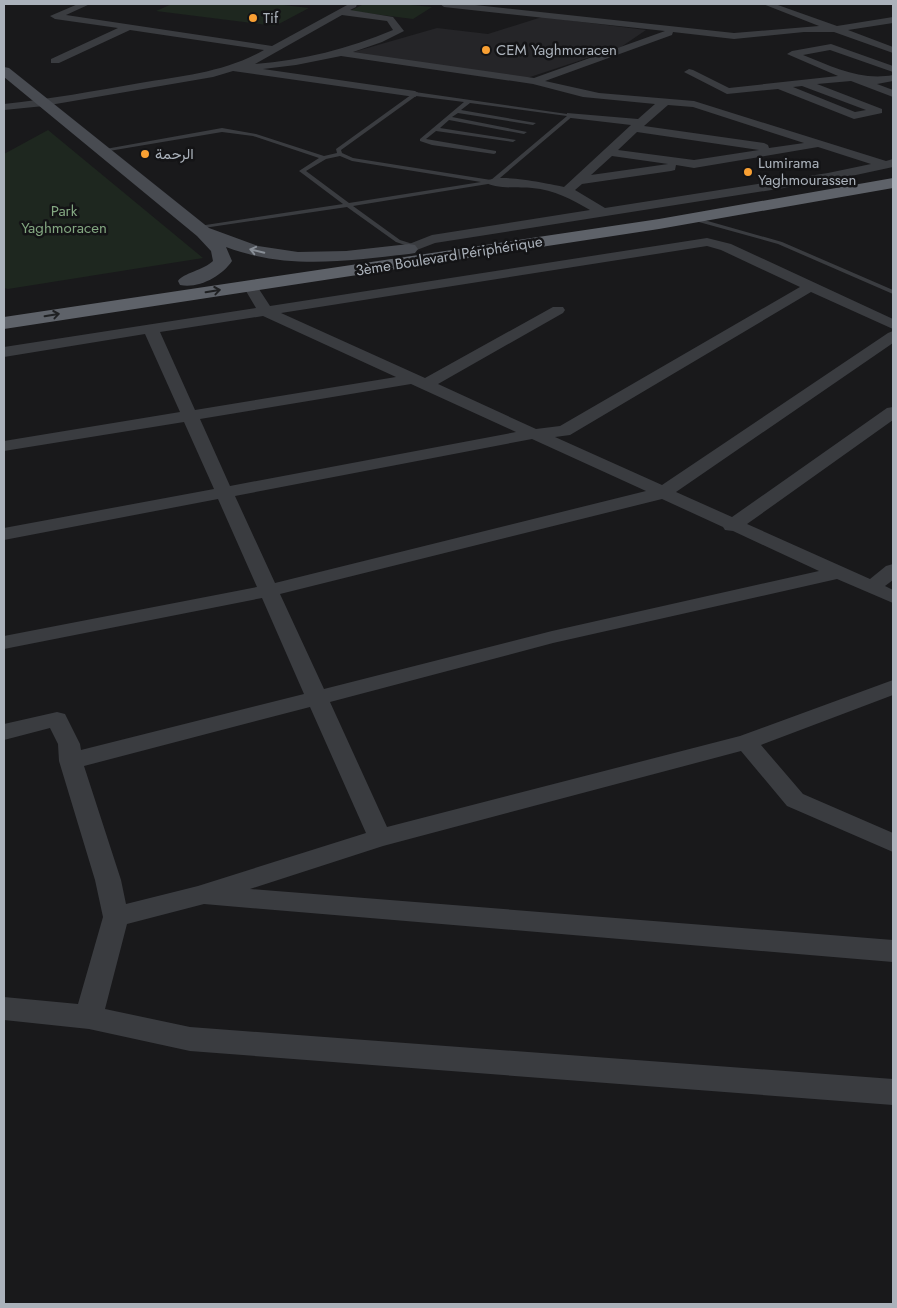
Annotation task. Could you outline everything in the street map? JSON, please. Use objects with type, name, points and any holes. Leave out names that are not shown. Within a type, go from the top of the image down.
[{"type":"highway","name":"3ème Boulevard Périphérique","points":[[4,308],[605,221],[853,180],[890,166]]},
{"type":"highway","name":"3ème Boulevard Périphérique","points":[[4,323],[690,218],[893,183]]},
{"type":"main road","points":[[4,71],[201,230],[219,250],[223,260],[219,267],[209,273],[186,281]]},
{"type":"main road","points":[[201,230],[252,250],[281,256],[314,257],[412,248]]},
{"type":"street","points":[[85,4],[55,16],[274,49]]},
{"type":"street","points":[[4,107],[44,103],[213,74],[248,64],[356,4]]},
{"type":"street","points":[[444,4],[489,6],[674,31],[734,36],[804,28],[840,30],[893,20]]},
{"type":"street","points":[[767,4],[893,50]]},
{"type":"street","points":[[780,8],[796,5]]},
{"type":"street","points":[[231,68],[272,67],[343,53],[399,31],[390,19],[341,12]]},
{"type":"street","points":[[55,61],[129,27]]},
{"type":"street","points":[[535,81],[674,31]]},
{"type":"street","points":[[893,69],[831,47],[792,54],[893,94]]},
{"type":"street","points":[[343,53],[535,81],[572,93],[694,104],[890,166]]},
{"type":"street","points":[[231,68],[415,94]]},
{"type":"street","points":[[689,72],[727,91],[852,78],[880,81],[893,78]]},
{"type":"street","points":[[780,85],[854,116],[878,111],[804,83]]},
{"type":"street","points":[[597,117],[606,97]]},
{"type":"street","points":[[567,191],[665,102]]},
{"type":"street","points":[[571,115],[597,117],[712,139],[784,150]]},
{"type":"street","points":[[712,139],[731,116]]},
{"type":"street","points":[[577,181],[819,143]]},
{"type":"street","points":[[609,152],[694,164]]},
{"type":"street","points":[[412,248],[432,239],[890,166]]},
{"type":"street","points":[[492,182],[533,184],[567,191],[602,212]]},
{"type":"street","points":[[707,242],[722,228]]},
{"type":"street","points":[[4,352],[707,242],[726,247],[893,326]]},
{"type":"street","points":[[250,286],[266,312],[732,526],[893,597]]},
{"type":"street","points":[[4,534],[533,434],[564,431],[810,287]]},
{"type":"street","points":[[4,446],[190,414],[419,382],[558,310]]},
{"type":"street","points":[[151,330],[270,590],[380,838]]},
{"type":"street","points":[[4,643],[270,590],[662,493],[893,336]]},
{"type":"street","points":[[732,526],[893,412]]},
{"type":"street","points":[[872,587],[893,570]]},
{"type":"street","points":[[71,761],[552,637],[840,572]]},
{"type":"street","points":[[116,917],[198,896],[380,838],[746,742],[893,687]]},
{"type":"street","points":[[4,732],[56,719],[69,744],[71,761],[108,880],[116,917],[89,1017]]},
{"type":"street","points":[[746,742],[794,800],[893,843]]},
{"type":"street","points":[[198,896],[438,913],[893,951]]},
{"type":"street","points":[[4,1009],[89,1017],[200,1040],[623,1071],[819,1088],[893,1092]]},
{"type":"lane","points":[[340,154],[338,150],[415,94],[571,115]]},
{"type":"lane","points":[[469,102],[422,140],[432,144],[494,152]]},
{"type":"lane","points":[[457,110],[533,123]]},
{"type":"lane","points":[[201,230],[347,204],[492,182],[571,115]]},
{"type":"lane","points":[[447,118],[524,132]]},
{"type":"lane","points":[[435,129],[513,140]]},
{"type":"lane","points":[[103,150],[222,130],[238,131],[324,158]]},
{"type":"lane","points":[[412,248],[398,241],[302,171],[324,158],[340,154],[369,163],[492,182]]},
{"type":"lane","points":[[690,218],[780,242],[893,292]]},
{"type":"shaded area","name":"CEM Yaghmoracen","points":[[542,17],[646,30],[621,47],[527,78],[350,53],[437,28],[488,34]]},
{"type":"green space","name":"Tif","points":[[172,4],[275,4],[309,8],[275,26],[156,11]]},
{"type":"green space","points":[[364,4],[401,4],[432,7],[413,19],[350,11]]},
{"type":"green space","name":"Park Yaghmoracen","points":[[48,130],[203,258],[8,289],[4,288],[4,154]]},
{"type":"place","name":"Tif","points":[[253,18]]},
{"type":"place","name":"CEM Yaghmoracen","points":[[486,50]]},
{"type":"place","name":"الرحمة","points":[[145,154]]},
{"type":"place","name":"Lumirama Yaghmourassen","points":[[748,172]]}]
